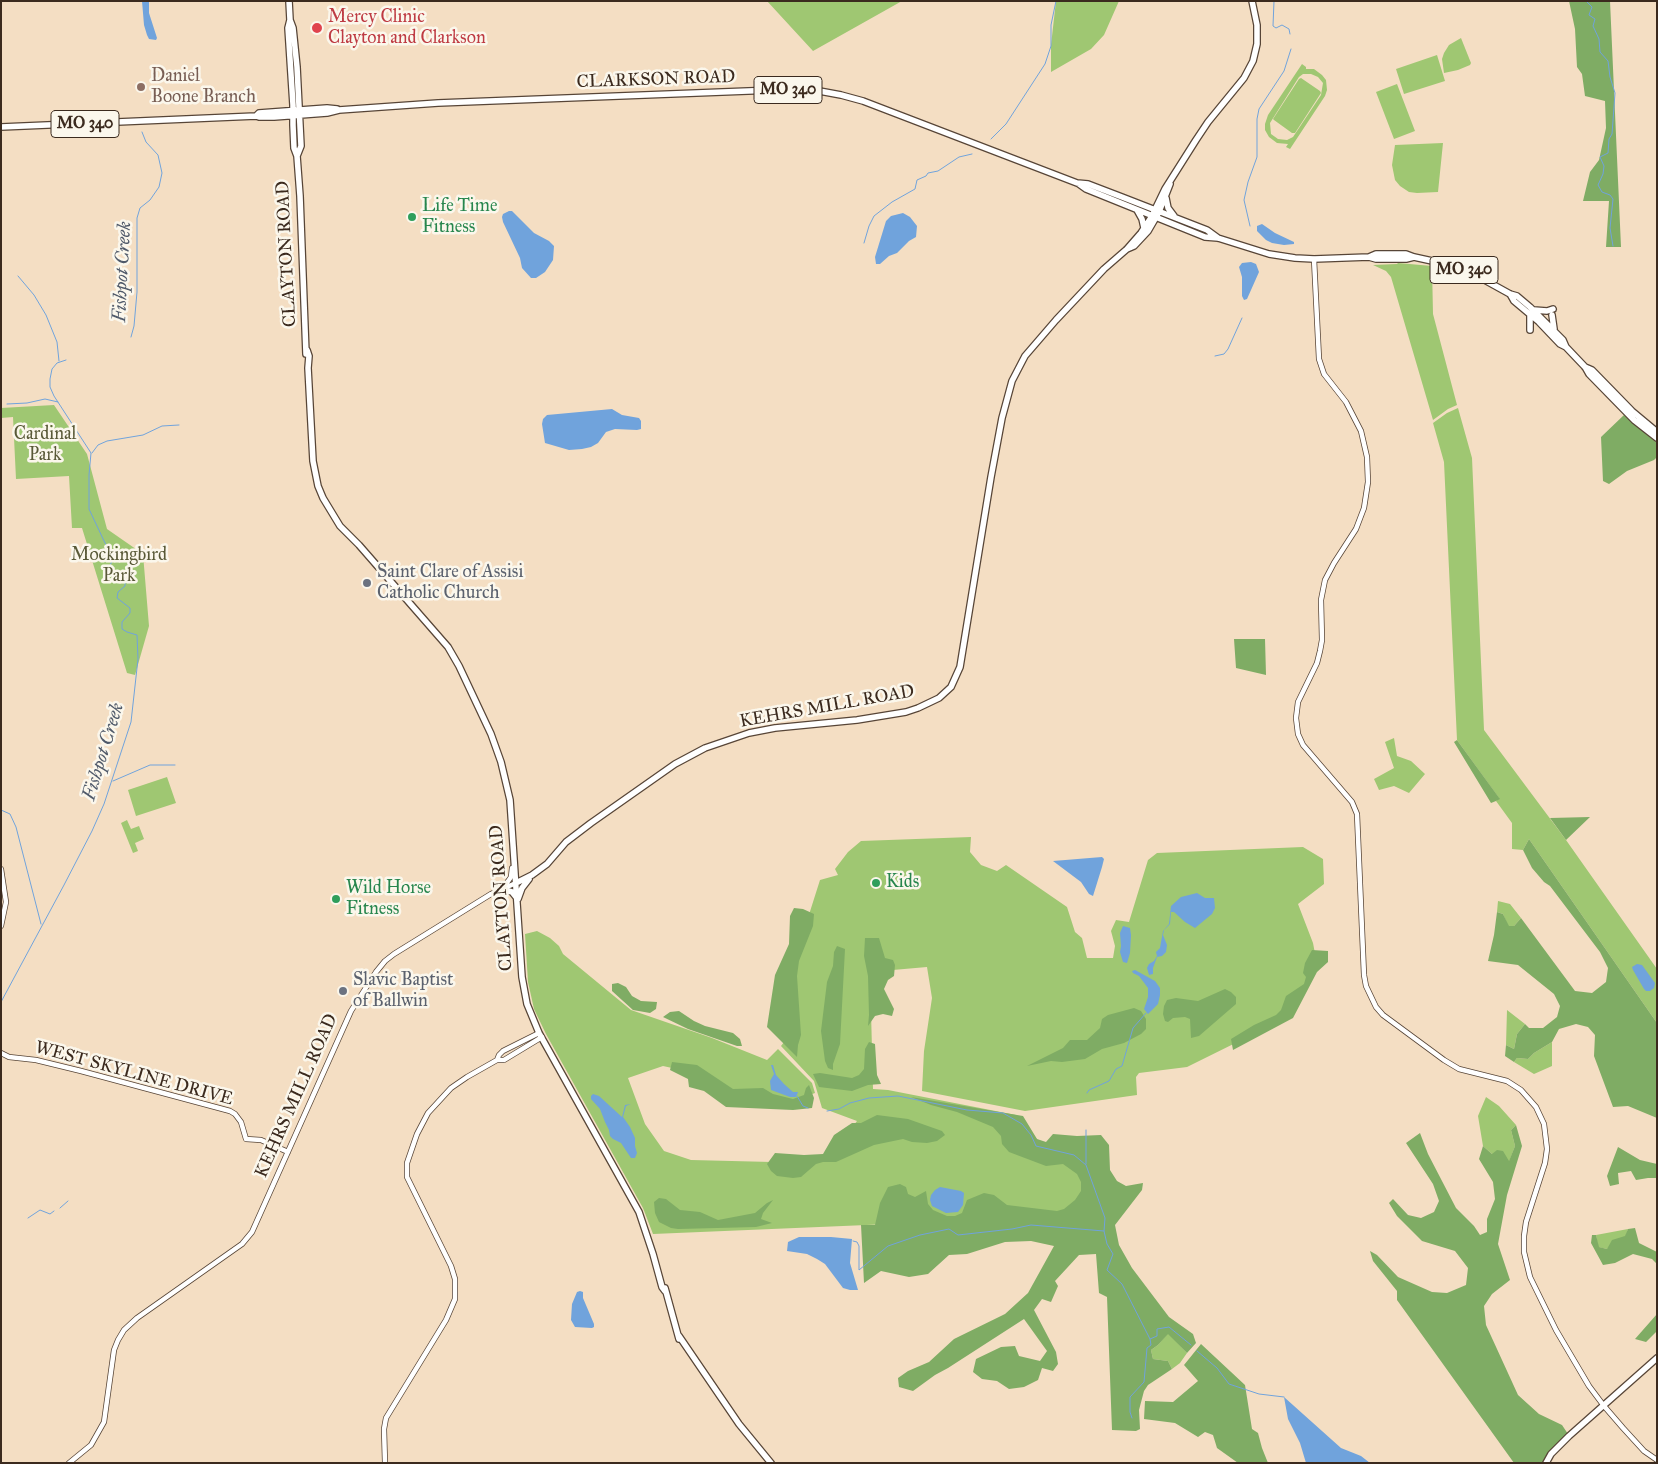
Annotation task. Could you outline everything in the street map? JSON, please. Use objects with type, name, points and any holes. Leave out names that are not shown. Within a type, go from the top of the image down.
[{"type":"main road","name":"CLAYTON ROAD","points":[[289,1],[290,20],[288,28],[296,96],[296,113],[293,129],[294,148],[297,156],[307,350],[306,363],[308,368],[315,474],[323,498],[344,530],[352,536],[441,638],[459,666],[486,721],[501,762],[512,816],[524,991],[531,1016],[640,1212],[680,1342],[691,1361],[721,1402],[725,1404],[762,1454],[771,1463]]},
{"type":"main road","name":"KEHRS MILL ROAD","points":[[1157,211],[1165,189],[1208,122],[1244,78],[1253,61],[1257,44],[1257,25],[1252,1]]},
{"type":"main road","name":"CLARKSON ROAD","points":[[1,127],[256,116],[259,118],[280,114],[327,113],[340,110],[459,102],[760,91],[823,91],[863,101],[1078,183],[1088,184],[1207,230],[1218,238]]},
{"type":"main road","points":[[293,129],[280,114],[296,96],[312,112],[303,122],[300,132]]},
{"type":"main road","name":"CLAYTON ROAD","points":[[296,113],[301,146],[297,156]]},
{"type":"main road","name":"KEHRS MILL ROAD","points":[[1127,249],[1141,240],[1166,197],[1170,182]]},
{"type":"main road","name":"CLARKSON ROAD","points":[[1078,183],[1086,189],[1205,237],[1218,238],[1269,254],[1314,259],[1369,257],[1376,254],[1406,254],[1414,258],[1462,269],[1510,294],[1514,301],[1532,312],[1554,331],[1563,340],[1566,347]]},
{"type":"main road","points":[[1166,197],[1168,208],[1175,218]]},
{"type":"main road","points":[[1137,210],[1144,228]]},
{"type":"main road","name":"KEHRS MILL ROAD","points":[[516,883],[532,875],[547,864],[566,842],[591,824],[675,764],[704,748],[749,733],[775,728],[856,720],[906,712],[927,704],[946,693],[956,679],[960,667],[991,477],[1012,381],[1026,356],[1056,320],[1104,269],[1127,249],[1154,217]]},
{"type":"main road","points":[[1530,330],[1532,312],[1547,311],[1552,312],[1554,331]]},
{"type":"main road","name":"CLARKSON ROAD","points":[[1532,312],[1560,344],[1592,370],[1632,411],[1657,432]]},
{"type":"main road","name":"CLARKSON ROAD","points":[[1585,366],[1589,374],[1626,411],[1657,438]]},
{"type":"main road","points":[[515,865],[522,875],[532,875]]},
{"type":"main road","points":[[517,901],[524,884],[532,875]]},
{"type":"main road","points":[[502,889],[512,892],[517,901]]},
{"type":"main road","points":[[1546,1463],[1564,1440],[1657,1358]]},
{"type":"main road","name":"CLAYTON ROAD","points":[[762,1454],[766,1463]]},
{"type":"street","points":[[1314,259],[1319,359],[1324,374],[1346,402],[1357,422],[1366,450],[1368,482],[1364,508],[1356,529],[1325,580],[1321,600],[1321,646],[1317,663],[1298,702],[1296,718],[1300,740],[1306,750],[1350,799],[1356,809],[1366,986],[1376,1007],[1386,1018],[1449,1064],[1501,1078],[1517,1087],[1532,1101],[1541,1115],[1546,1133],[1547,1149],[1544,1168],[1526,1222],[1524,1236],[1526,1264],[1530,1277],[1556,1330],[1585,1379],[1604,1406],[1644,1451],[1657,1460]]},
{"type":"street","points":[[502,889],[509,881],[512,868],[515,865]]},
{"type":"street","points":[[1,869],[6,897],[5,912],[1,926]]},
{"type":"street","name":"KEHRS MILL ROAD","points":[[70,1463],[90,1445],[104,1422],[114,1350],[124,1330],[137,1318],[242,1244],[252,1232],[351,1011],[376,972],[385,961],[397,952],[491,894],[516,883]]},
{"type":"street","points":[[385,1463],[385,1421],[448,1318],[454,1303],[455,1294],[455,1279],[452,1266],[406,1177],[406,1163],[424,1120],[436,1103],[451,1088],[497,1060],[504,1060],[540,1035]]},
{"type":"street","name":"WEST SKYLINE DRIVE","points":[[1,1053],[9,1057],[36,1060],[73,1069],[230,1111],[241,1122],[246,1139],[261,1140],[288,1152]]},
{"type":"green space","points":[[767,1],[902,1],[813,51]]},
{"type":"green space","points":[[1056,1],[1119,1],[1104,35],[1091,49],[1051,72],[1051,45]]},
{"type":"green space","points":[[1569,1],[1610,1],[1621,247],[1606,247],[1609,201],[1583,201],[1590,172],[1599,160],[1606,128],[1605,101],[1585,96],[1582,74],[1577,67],[1575,29]]},
{"type":"green space","points":[[1461,38],[1471,63],[1458,70],[1444,73],[1442,59],[1444,53],[1449,45]]},
{"type":"green space","points":[[1437,55],[1445,81],[1404,94],[1396,69]]},
{"type":"green space","points":[[1302,64],[1306,69],[1314,69],[1326,80],[1327,90],[1325,96],[1290,149],[1286,147],[1288,144],[1277,143],[1269,137],[1265,130],[1268,115]],"holes":[[[1303,74],[1311,74],[1318,77],[1323,83],[1321,95],[1293,137],[1287,140],[1278,139],[1271,134],[1270,123],[1299,77]]]},
{"type":"green space","points":[[1301,78],[1321,93],[1295,133],[1292,133],[1273,119]]},
{"type":"green space","points":[[1397,84],[1415,131],[1394,139],[1376,92]]},
{"type":"green space","points":[[1443,143],[1438,192],[1409,192],[1400,186],[1395,180],[1392,165],[1395,145]]},
{"type":"green space","points":[[1398,263],[1432,266],[1433,314],[1457,405],[1433,420],[1391,277],[1386,271],[1373,265]]},
{"type":"green space","points":[[54,405],[87,454],[107,529],[143,554],[149,626],[135,675],[127,673],[82,528],[72,528],[69,476],[16,479],[13,417],[1,418],[1,408]]},
{"type":"green space","points":[[1458,408],[1472,458],[1484,730],[1566,840],[1657,969],[1657,1023],[1529,839],[1523,850],[1512,849],[1512,823],[1496,801],[1499,798],[1457,740],[1444,462],[1433,423]]},
{"type":"green space","points":[[1624,415],[1657,443],[1657,457],[1627,471],[1609,484],[1603,481],[1601,437]]},
{"type":"green space","points":[[1234,639],[1265,639],[1266,675],[1236,668]]},
{"type":"green space","points":[[1394,738],[1397,756],[1411,761],[1425,774],[1409,793],[1394,786],[1379,790],[1374,779],[1394,768],[1385,742]]},
{"type":"green space","points":[[1457,740],[1500,799],[1491,803],[1454,742]]},
{"type":"green space","points":[[167,777],[176,803],[136,816],[128,790]]},
{"type":"green space","points":[[1590,817],[1566,840],[1550,818]]},
{"type":"green space","points":[[127,820],[131,829],[139,826],[144,839],[135,843],[138,851],[133,853],[121,823]]},
{"type":"green space","points":[[971,837],[970,852],[981,865],[997,871],[1006,865],[1067,907],[1075,932],[1082,938],[1087,958],[1113,958],[1115,946],[1111,931],[1116,920],[1129,922],[1148,860],[1157,853],[1303,847],[1323,859],[1324,884],[1298,904],[1313,943],[1317,964],[1292,1015],[1187,1067],[1139,1073],[1136,1077],[1137,1095],[1025,1111],[922,1091],[924,1051],[932,998],[927,967],[870,972],[873,1089],[888,1090],[1016,1115],[1042,1145],[1104,1140],[1104,1215],[653,1234],[643,1208],[534,1009],[528,982],[525,934],[537,931],[550,938],[559,946],[563,954],[631,1010],[712,1038],[767,1060],[778,1049],[812,1083],[815,1093],[781,1105],[732,1100],[695,1073],[663,1066],[628,1078],[645,1124],[664,1151],[691,1160],[772,1162],[827,1160],[857,1121],[822,1108],[814,1081],[781,1046],[798,1024],[793,965],[820,880],[838,875],[835,869],[848,852],[861,841]]},
{"type":"green space","points":[[1529,839],[1657,1023],[1657,1118],[1628,1106],[1613,1107],[1594,1056],[1595,1035],[1588,1027],[1576,1024],[1559,1029],[1552,1042],[1528,1059],[1517,1058],[1514,1062],[1505,1056],[1506,1045],[1514,1049],[1517,1034],[1525,1024],[1529,1028],[1543,1028],[1557,1017],[1560,1006],[1554,994],[1518,965],[1488,961],[1497,912],[1503,914],[1509,926],[1514,926],[1521,918],[1575,991],[1592,993],[1606,982],[1608,968],[1600,952],[1550,886],[1532,868],[1523,850]]},
{"type":"green space","points":[[1498,901],[1510,904],[1521,918],[1514,926],[1508,926],[1503,914],[1497,912]]},
{"type":"green space","points":[[794,908],[803,909],[814,914],[813,926],[799,961],[797,976],[801,1035],[797,1057],[767,1027],[775,975],[789,944],[790,916]]},
{"type":"green space","points":[[865,938],[879,938],[885,958],[893,960],[895,965],[894,976],[888,980],[884,989],[894,1009],[892,1016],[883,1014],[875,1016],[868,1026],[868,976],[864,956]]},
{"type":"green space","points":[[837,946],[845,949],[840,1044],[833,1064],[833,1070],[828,1068],[825,1061],[821,1031],[827,982]]},
{"type":"green space","points":[[1312,950],[1328,951],[1328,962],[1317,972],[1293,1018],[1233,1050],[1231,1039],[1254,1025],[1276,1015],[1281,1010],[1286,996],[1304,984],[1306,977],[1303,973],[1305,963]]},
{"type":"green space","points":[[618,983],[626,987],[632,996],[641,1001],[657,1002],[656,1009],[650,1013],[633,1010],[612,991],[612,984]]},
{"type":"green space","points":[[1225,989],[1236,997],[1236,1004],[1199,1036],[1191,1038],[1190,1019],[1185,1017],[1173,1018],[1168,1022],[1165,1021],[1163,1014],[1167,1000],[1176,998],[1198,1001]]},
{"type":"green space","points":[[1134,1008],[1141,1011],[1146,1019],[1146,1029],[1141,1034],[1124,1043],[1102,1049],[1085,1059],[1062,1062],[1051,1061],[1027,1066],[1063,1048],[1070,1040],[1087,1040],[1100,1028],[1102,1019],[1108,1015]]},
{"type":"green space","points":[[1507,1010],[1525,1024],[1517,1034],[1514,1049],[1506,1045]]},
{"type":"green space","points":[[679,1011],[705,1026],[733,1033],[740,1039],[742,1046],[737,1046],[688,1029],[663,1017],[670,1012]]},
{"type":"green space","points":[[869,1042],[875,1044],[877,1075],[881,1084],[868,1085],[852,1091],[819,1087],[813,1074],[820,1073],[852,1078],[859,1075],[864,1069],[865,1049]]},
{"type":"green space","points":[[1552,1042],[1552,1066],[1534,1074],[1514,1062],[1517,1058],[1528,1059]]},
{"type":"green space","points":[[672,1062],[697,1065],[733,1089],[763,1088],[773,1094],[793,1099],[804,1095],[809,1085],[814,1098],[812,1108],[793,1110],[726,1107],[704,1091],[689,1087],[688,1079],[670,1070]]},
{"type":"green space","points":[[911,1097],[1023,1116],[1037,1139],[1046,1142],[1053,1134],[1101,1135],[1109,1145],[1110,1170],[1117,1181],[1126,1186],[1143,1183],[1142,1190],[1115,1225],[1119,1245],[1132,1268],[1169,1317],[1193,1334],[1196,1343],[1187,1353],[1168,1334],[1151,1350],[1153,1359],[1168,1361],[1172,1369],[1148,1385],[1144,1391],[1139,1410],[1140,1429],[1136,1431],[1112,1430],[1107,1297],[1099,1293],[1096,1254],[1079,1255],[1055,1281],[1058,1286],[1051,1302],[1042,1299],[1034,1310],[1056,1352],[1058,1364],[1053,1371],[1042,1368],[1038,1380],[1024,1387],[1009,1389],[997,1381],[982,1379],[973,1372],[976,1359],[1001,1347],[1015,1346],[1019,1356],[1040,1361],[1047,1351],[1024,1319],[913,1391],[899,1387],[898,1378],[908,1371],[929,1362],[954,1339],[1005,1314],[1028,1293],[1054,1246],[1031,1241],[1005,1242],[967,1254],[949,1255],[928,1274],[909,1277],[881,1271],[864,1283],[861,1225],[875,1225],[880,1203],[888,1187],[900,1184],[906,1187],[908,1194],[915,1197],[926,1191],[928,1204],[933,1210],[947,1216],[955,1216],[962,1213],[967,1200],[984,1193],[994,1195],[1007,1205],[1057,1211],[1064,1209],[1075,1200],[1081,1191],[1081,1182],[1077,1174],[1063,1164],[1046,1166],[1009,1152],[1002,1144],[1001,1136],[993,1127],[957,1112]]},
{"type":"green space","points":[[1486,1097],[1499,1106],[1516,1125],[1511,1130],[1515,1146],[1509,1162],[1492,1154],[1483,1146],[1478,1116]]},
{"type":"green space","points":[[877,1115],[908,1119],[942,1131],[945,1135],[937,1141],[927,1143],[903,1139],[874,1145],[836,1162],[816,1164],[801,1177],[777,1176],[767,1164],[775,1153],[823,1154],[834,1135],[852,1123],[861,1123]]},
{"type":"green space","points":[[1516,1125],[1522,1146],[1507,1195],[1498,1244],[1510,1280],[1492,1294],[1484,1306],[1486,1325],[1518,1395],[1539,1414],[1562,1425],[1568,1434],[1553,1448],[1543,1462],[1539,1463],[1514,1463],[1397,1300],[1397,1291],[1373,1261],[1370,1251],[1377,1255],[1398,1277],[1432,1292],[1447,1293],[1466,1285],[1468,1268],[1455,1251],[1422,1241],[1397,1216],[1389,1203],[1393,1199],[1408,1215],[1421,1218],[1434,1212],[1439,1201],[1433,1184],[1406,1143],[1420,1133],[1428,1154],[1456,1208],[1480,1235],[1487,1232],[1487,1219],[1495,1199],[1493,1182],[1479,1159],[1483,1146],[1492,1154],[1497,1150],[1503,1151],[1509,1161],[1515,1146],[1511,1130]]},
{"type":"green space","points":[[1618,1147],[1640,1160],[1657,1164],[1657,1178],[1636,1180],[1631,1171],[1618,1173],[1619,1184],[1610,1186],[1607,1176]]},
{"type":"green space","points":[[659,1198],[666,1199],[680,1210],[700,1212],[718,1220],[755,1213],[773,1200],[763,1213],[761,1219],[772,1223],[756,1227],[671,1228],[659,1222],[655,1213],[654,1202]]},
{"type":"green space","points":[[1635,1228],[1639,1243],[1657,1252],[1657,1264],[1652,1259],[1633,1254],[1615,1263],[1603,1265],[1591,1243],[1592,1235],[1596,1235],[1599,1247],[1607,1249],[1612,1240],[1625,1236],[1628,1229]]},
{"type":"green space","points":[[1628,1229],[1626,1236],[1607,1249],[1598,1247],[1596,1235]]},
{"type":"green space","points":[[1657,1314],[1657,1331],[1646,1342],[1635,1339]]},
{"type":"green space","points":[[1168,1333],[1187,1353],[1180,1363],[1172,1369],[1168,1361],[1153,1359],[1151,1350]]},
{"type":"green space","points":[[1201,1344],[1245,1385],[1252,1429],[1258,1433],[1268,1463],[1238,1463],[1217,1448],[1213,1435],[1205,1432],[1198,1437],[1175,1423],[1144,1419],[1145,1401],[1173,1402],[1198,1381],[1184,1365]]},
{"type":"water","points":[[142,1],[149,1],[149,13],[156,40],[149,39],[147,35],[144,25]]},
{"type":"water","points":[[512,211],[534,233],[554,246],[553,260],[545,272],[536,278],[531,278],[522,268],[520,258],[503,222],[503,214]]},
{"type":"water","points":[[903,213],[910,217],[917,226],[916,237],[897,253],[889,256],[880,264],[876,264],[875,257],[886,221],[891,216]]},
{"type":"water","points":[[1262,224],[1294,242],[1294,244],[1284,245],[1266,240],[1257,231],[1257,226]]},
{"type":"water","points":[[1251,262],[1256,264],[1259,272],[1247,299],[1244,300],[1239,267],[1242,263]]},
{"type":"water","points":[[612,409],[622,415],[639,418],[641,429],[615,429],[606,432],[598,443],[582,449],[569,450],[545,443],[542,424],[543,419],[547,415]]},
{"type":"water","points":[[1102,857],[1104,859],[1093,896],[1089,894],[1081,882],[1053,861]]},
{"type":"water","points":[[1197,893],[1205,898],[1214,898],[1215,908],[1212,914],[1195,928],[1174,912],[1171,912],[1170,924],[1164,930],[1163,935],[1167,945],[1166,952],[1162,956],[1157,957],[1153,974],[1149,975],[1147,968],[1157,956],[1156,952],[1160,948],[1163,931],[1169,924],[1171,906],[1181,897]]},
{"type":"water","points":[[1123,926],[1130,928],[1131,935],[1130,953],[1127,963],[1123,962],[1120,952],[1120,933]]},
{"type":"water","points":[[1637,964],[1642,965],[1655,983],[1654,988],[1650,991],[1644,989],[1633,970],[1632,967]]},
{"type":"water","points":[[1135,970],[1155,981],[1160,988],[1158,1004],[1148,1014],[1144,1009],[1148,997],[1148,988],[1139,976],[1133,973],[1132,971]]},
{"type":"water","points":[[771,1065],[773,1065],[776,1075],[784,1084],[793,1092],[798,1092],[796,1097],[790,1097],[771,1090],[770,1081],[774,1074]]},
{"type":"water","points":[[593,1094],[599,1096],[622,1117],[625,1105],[631,1104],[626,1106],[623,1117],[635,1138],[637,1153],[635,1158],[631,1158],[621,1143],[610,1136],[600,1109],[591,1099]]},
{"type":"water","points":[[940,1187],[964,1193],[963,1205],[958,1212],[946,1213],[932,1206],[931,1195]]},
{"type":"water","points":[[799,1237],[852,1239],[850,1263],[858,1290],[843,1288],[825,1264],[817,1259],[807,1254],[787,1251],[788,1242]]},
{"type":"water","points":[[577,1292],[583,1292],[583,1298],[594,1324],[592,1328],[575,1327],[571,1320],[572,1304]]},
{"type":"water","points":[[1284,1397],[1341,1448],[1361,1456],[1370,1463],[1306,1463],[1300,1443],[1288,1419]]},
{"type":"waterway","points":[[991,139],[1006,124],[1045,64],[1051,46],[1051,25],[1056,1]]},
{"type":"waterway","points":[[1274,1],[1273,26],[1276,28],[1282,25],[1289,29],[1290,34]]},
{"type":"waterway","points":[[1586,1],[1592,7],[1589,15],[1595,19],[1593,26],[1599,39],[1600,52],[1608,61],[1615,93],[1612,134],[1609,139],[1608,153],[1600,157],[1604,166],[1598,185],[1602,192],[1610,195],[1613,199],[1610,228],[1613,246]]},
{"type":"waterway","points":[[1250,226],[1244,200],[1257,157],[1257,119],[1259,109],[1284,71],[1291,49]]},
{"type":"waterway","name":"Fishpot Creek","points":[[131,337],[134,326],[137,292],[137,218],[140,208],[150,200],[159,187],[162,173],[158,155],[146,142],[142,132]]},
{"type":"waterway","points":[[864,243],[874,216],[892,202],[915,189],[917,180],[928,173],[938,171],[959,157],[972,154]]},
{"type":"waterway","points":[[18,276],[34,295],[46,315],[57,342],[59,361]]},
{"type":"waterway","points":[[1215,356],[1224,354],[1228,349],[1242,318]]},
{"type":"waterway","name":"Fishpot Creek","points":[[1,1002],[64,885],[104,804],[131,722],[138,659],[137,635],[122,629],[122,622],[130,613],[130,608],[117,598],[118,592],[125,586],[125,580],[109,567],[115,556],[105,543],[89,509],[91,453],[50,387],[52,369],[57,363],[66,360]]},
{"type":"waterway","points":[[7,404],[27,403],[45,399],[58,402]]},
{"type":"waterway","points":[[92,453],[98,445],[107,441],[143,435],[162,426],[179,425]]},
{"type":"waterway","points":[[113,781],[150,765],[175,765]]},
{"type":"waterway","points":[[1,810],[10,814],[16,827],[41,924]]},
{"type":"waterway","points":[[1087,1093],[1089,1090],[1109,1081],[1116,1069],[1122,1066],[1133,1028],[1146,1013]]},
{"type":"waterway","points":[[797,1096],[803,1106],[808,1108]]},
{"type":"waterway","points":[[827,1111],[839,1109],[850,1103],[869,1098],[898,1096],[967,1110],[1003,1113],[1022,1124],[1031,1135],[1036,1146],[1074,1155],[1086,1165],[1105,1218],[1104,1231],[1107,1244],[1113,1254],[1107,1270],[1122,1284],[1150,1339],[1157,1336],[1157,1329],[1169,1327],[1191,1345]]},
{"type":"waterway","points":[[1086,1130],[1086,1164]]},
{"type":"waterway","points":[[60,1208],[68,1201]]},
{"type":"waterway","points":[[28,1218],[40,1210],[50,1214],[54,1211]]},
{"type":"waterway","points":[[853,1241],[857,1242],[859,1246],[859,1270],[888,1246],[920,1235],[949,1229],[958,1235],[1031,1225],[1104,1231]]},
{"type":"waterway","points":[[1132,1418],[1130,1397],[1144,1382],[1147,1348],[1151,1345],[1150,1339]]},
{"type":"waterway","points":[[1197,1351],[1217,1368],[1229,1384],[1259,1394],[1284,1397]]},
{"type":"place","name":"Mercy Clinic Clayton and Clarkson","points":[[317,28]]},
{"type":"place","name":"Daniel Boone Branch","points":[[141,87]]},
{"type":"place","name":"Life Time Fitness","points":[[412,217]]},
{"type":"place","name":"Saint Clare of Assisi Catholic Church","points":[[367,583]]},
{"type":"place","name":"Kids","points":[[876,883]]},
{"type":"place","name":"Wild Horse Fitness","points":[[336,899]]},
{"type":"place","name":"Slavic Baptist of Ballwin","points":[[343,991]]},
{"type":"park label","name":"Cardinal Park","points":[[45,445]]},
{"type":"park label","name":"Mockingbird Park","points":[[119,566]]}]
